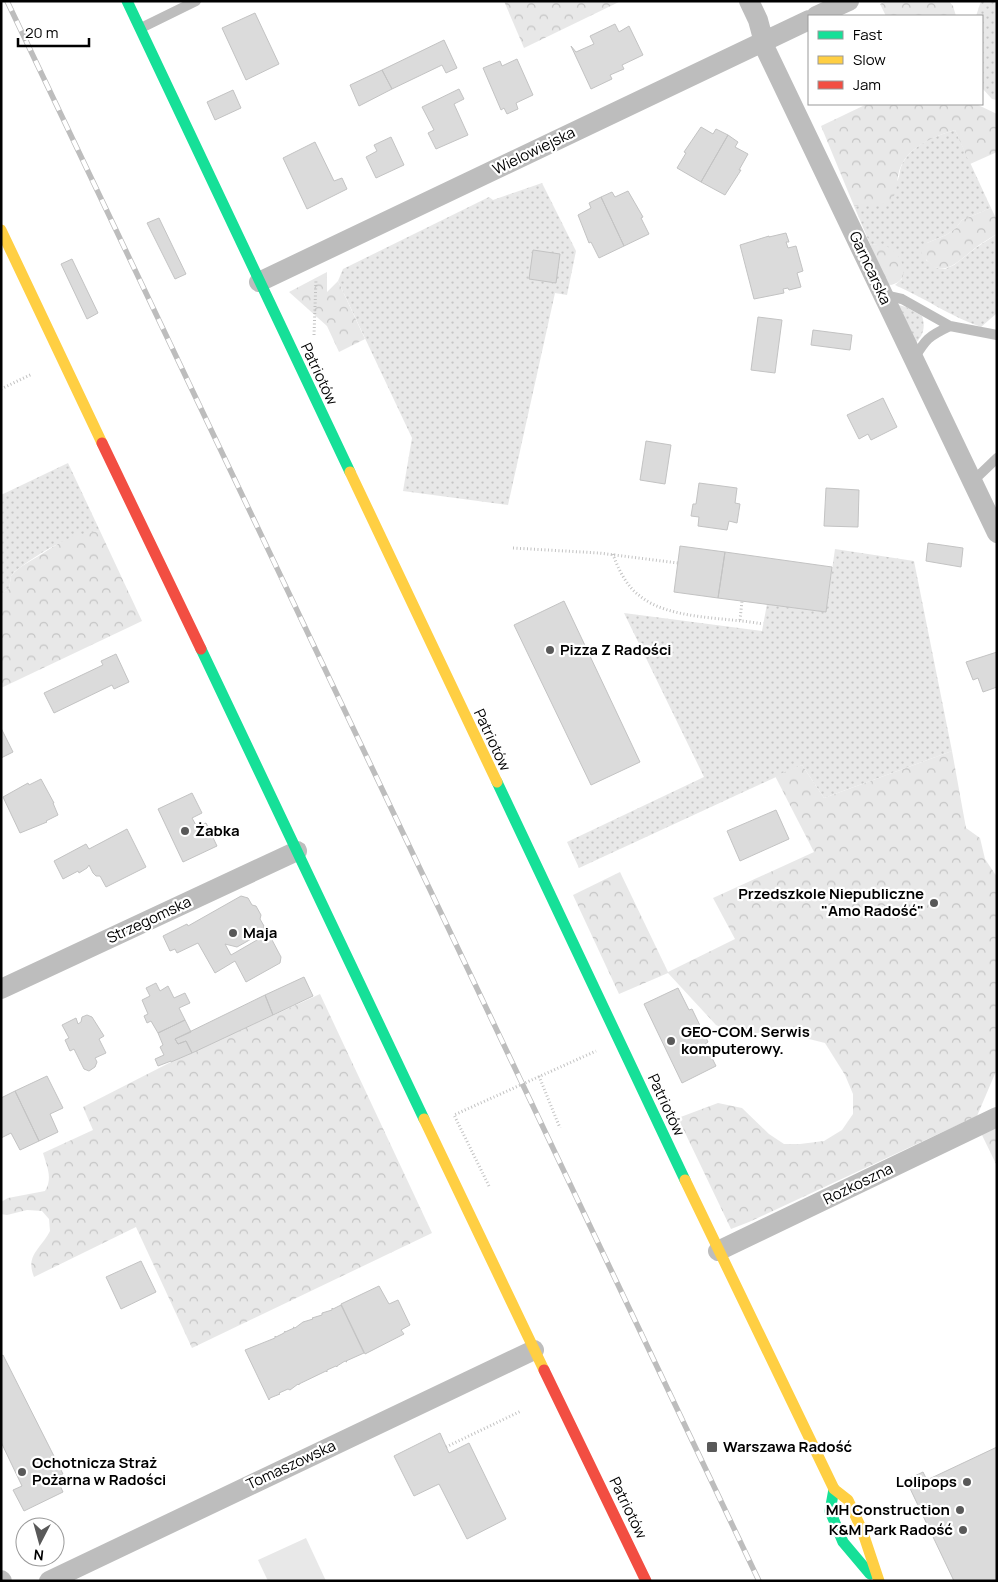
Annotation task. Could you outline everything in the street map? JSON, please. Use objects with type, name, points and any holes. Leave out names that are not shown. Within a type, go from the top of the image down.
[{"type":"main road","name":"Patriotów","points":[[127,1],[718,1251],[834,1489],[848,1500],[862,1530],[877,1581]]},
{"type":"main road","name":"Patriotów","points":[[1,230],[534,1350],[646,1581]]},
{"type":"main road","name":"Patriotów","points":[[834,1489],[830,1511],[843,1542],[877,1581]]},
{"type":"street","name":"Garncarska","points":[[749,1],[758,20],[766,50],[997,533]]},
{"type":"street","points":[[818,15],[849,1]]},
{"type":"street","name":"Wielowiejska","points":[[260,282],[808,20]]},
{"type":"street","name":"Strzegomska","points":[[1,989],[297,851]]},
{"type":"street","name":"Rozkoszna","points":[[718,1251],[997,1117]]},
{"type":"street","name":"Tomaszowska","points":[[49,1581],[534,1350]]},
{"type":"lane","points":[[140,28],[196,1]]},
{"type":"lane","points":[[883,294],[902,299],[950,326],[997,335]]},
{"type":"lane","points":[[913,360],[926,339],[950,326]]},
{"type":"lane","points":[[972,482],[997,458]]},
{"type":"path","points":[[314,341],[317,255]]},
{"type":"path","points":[[1,389],[32,374]]},
{"type":"path","points":[[513,548],[613,554],[678,564]]},
{"type":"path","points":[[613,554],[617,566],[630,586],[639,596],[654,605],[675,613],[763,624]]},
{"type":"path","points":[[740,620],[742,601]]},
{"type":"path","points":[[489,1186],[454,1116],[601,1048]]},
{"type":"path","points":[[538,1076],[560,1128]]},
{"type":"path","points":[[446,1447],[521,1411]]},
{"type":"green space","points":[[504,1],[621,1],[524,48]]},
{"type":"green space","points":[[886,1],[949,1],[956,15],[886,15],[880,4]]},
{"type":"green space","points":[[981,1],[997,1],[997,100],[992,99],[983,89],[983,15],[976,15]]},
{"type":"green space","points":[[865,105],[978,105],[997,114],[997,152],[970,164],[955,130],[939,135],[917,147],[905,159],[899,171],[895,193],[890,203],[854,206],[821,126]]},
{"type":"green space","points":[[955,130],[991,208],[962,220],[955,229],[946,235],[927,243],[926,260],[937,268],[945,269],[954,265],[997,234],[997,313],[981,327],[959,318],[895,285],[902,279],[885,246],[870,244],[854,206],[866,206],[893,185],[898,180],[905,159],[917,147],[939,135]]},
{"type":"green space","points":[[542,183],[576,251],[567,295],[555,293],[508,505],[403,491],[412,438],[338,281],[343,269],[489,197],[493,200]]},
{"type":"green space","points":[[991,208],[997,220],[997,234],[953,265],[947,268],[934,266],[921,252],[927,243],[946,235],[955,229],[962,220]]},
{"type":"green space","points":[[870,244],[886,246],[898,255],[903,268],[901,280],[887,285]]},
{"type":"green space","points":[[327,272],[327,292],[338,281],[365,339],[339,352],[327,326],[289,292]]},
{"type":"green space","points":[[895,304],[906,307],[922,316],[923,332],[914,345]]},
{"type":"green space","points":[[68,463],[100,531],[76,536],[33,558],[14,572],[11,576],[9,589],[1,593],[1,495]]},
{"type":"green space","points":[[100,531],[142,621],[1,688],[1,593],[9,589],[11,576],[21,566],[63,541],[83,534]]},
{"type":"green space","points":[[835,549],[914,561],[952,751],[824,798],[802,765],[579,868],[567,842],[704,777],[624,613],[762,631],[767,604],[826,612]]},
{"type":"green space","points":[[952,751],[966,828],[980,838],[985,859],[997,877],[997,1069],[977,1116],[731,1229],[678,1118],[718,1103],[742,1108],[769,1134],[784,1144],[824,1141],[842,1130],[853,1114],[853,1094],[845,1075],[825,1043],[777,1031],[739,1035],[716,1025],[668,973],[619,994],[573,895],[620,872],[668,972],[735,939],[713,898],[814,852],[775,776],[802,765],[824,798]]},
{"type":"green space","points":[[320,994],[432,1233],[192,1348],[136,1227],[34,1277],[31,1263],[35,1253],[50,1231],[49,1219],[42,1211],[27,1210],[7,1215],[1,1214],[1,1202],[8,1198],[45,1191],[49,1177],[43,1153],[93,1130],[83,1107],[171,1062]]},
{"type":"green space","points":[[997,1124],[997,1166],[981,1133]]},
{"type":"green space","points":[[306,1538],[326,1581],[268,1581],[258,1560]]},
{"type":"building","points":[[255,13],[279,64],[246,80],[222,28]]},
{"type":"building","points":[[615,24],[619,32],[629,26],[643,55],[622,65],[624,69],[610,75],[612,79],[591,89],[571,46],[576,52],[594,44],[590,36]]},
{"type":"building","points":[[444,40],[457,68],[446,73],[442,65],[392,89],[382,70]]},
{"type":"building","points":[[517,59],[533,95],[516,103],[518,109],[507,114],[504,108],[501,110],[483,68],[500,61],[502,66]]},
{"type":"building","points":[[382,70],[392,89],[359,106],[350,85]]},
{"type":"building","points":[[459,89],[464,99],[454,104],[468,135],[436,149],[428,133],[434,130],[422,107]]},
{"type":"building","points":[[233,90],[241,108],[215,120],[207,102]]},
{"type":"building","points":[[701,127],[713,134],[716,129],[728,135],[701,182],[677,168],[686,153],[684,152]]},
{"type":"building","points":[[728,135],[738,142],[735,147],[748,154],[739,170],[741,170],[725,195],[701,182]]},
{"type":"building","points":[[391,137],[404,165],[376,178],[366,157],[377,151],[374,145]]},
{"type":"building","points":[[315,142],[334,181],[342,178],[347,189],[307,209],[283,158]]},
{"type":"building","points":[[628,191],[643,217],[641,218],[649,234],[624,246],[601,197],[612,192],[615,197]]},
{"type":"building","points":[[601,197],[624,246],[599,258],[591,242],[589,243],[578,215],[591,208],[589,203]]},
{"type":"building","points":[[159,218],[186,274],[175,279],[147,223]]},
{"type":"building","points":[[786,233],[789,242],[786,242],[788,248],[796,246],[803,271],[797,273],[801,287],[789,290],[788,288],[783,289],[784,293],[754,299],[740,245]]},
{"type":"building","points":[[533,250],[560,254],[556,283],[529,279]]},
{"type":"building","points":[[72,259],[98,313],[87,319],[61,264]]},
{"type":"building","points":[[758,317],[782,320],[775,373],[751,370]]},
{"type":"building","points":[[813,330],[852,335],[850,350],[811,345]]},
{"type":"building","points":[[883,398],[897,427],[871,440],[868,434],[859,439],[847,415]]},
{"type":"building","points":[[646,441],[671,445],[665,484],[640,480]]},
{"type":"building","points":[[699,483],[737,488],[735,503],[740,504],[737,523],[729,521],[727,530],[698,526],[699,517],[691,516],[693,504],[696,504]]},
{"type":"building","points":[[826,488],[859,490],[858,527],[824,526]]},
{"type":"building","points":[[928,543],[963,548],[961,567],[926,561]]},
{"type":"building","points":[[680,546],[725,552],[718,598],[674,592]]},
{"type":"building","points":[[725,552],[832,567],[826,612],[718,598]]},
{"type":"building","points":[[564,601],[640,762],[591,785],[514,625]]},
{"type":"building","points":[[997,652],[997,687],[983,692],[978,678],[973,680],[966,662]]},
{"type":"building","points":[[116,654],[129,682],[114,689],[112,685],[54,713],[44,693],[103,665],[101,661]]},
{"type":"building","points":[[1,728],[13,752],[1,758]]},
{"type":"building","points":[[41,779],[54,803],[58,815],[47,822],[20,833],[3,797],[28,783],[29,785]]},
{"type":"building","points":[[192,793],[202,813],[192,818],[197,827],[206,823],[217,846],[183,862],[158,809]]},
{"type":"building","points":[[776,810],[789,839],[740,861],[727,831]]},
{"type":"building","points":[[127,829],[146,867],[106,887],[100,876],[96,876],[93,873],[89,865],[79,873],[78,871],[63,879],[54,861],[86,844],[89,849]]},
{"type":"building","points":[[241,896],[248,898],[252,905],[256,906],[264,926],[262,933],[237,947],[225,944],[231,955],[264,936],[271,938],[281,957],[280,963],[246,982],[235,961],[215,973],[198,943],[177,953],[175,949],[170,951],[163,936],[187,924],[188,926]]},
{"type":"building","points":[[304,977],[313,996],[273,1015],[265,995]]},
{"type":"building","points":[[156,983],[160,991],[168,986],[174,998],[185,993],[190,1003],[179,1008],[185,1020],[158,1033],[151,1021],[147,1023],[144,1016],[148,1014],[142,1000],[150,996],[146,988]]},
{"type":"building","points":[[678,988],[689,1010],[692,1009],[708,1042],[705,1044],[716,1066],[682,1083],[644,1004]]},
{"type":"building","points":[[265,995],[273,1015],[192,1053],[186,1041],[178,1044],[175,1039]]},
{"type":"building","points":[[87,1015],[92,1017],[104,1036],[99,1039],[106,1053],[95,1058],[97,1062],[95,1067],[89,1071],[84,1069],[74,1049],[70,1051],[65,1040],[69,1038],[62,1025],[76,1018],[78,1024],[81,1022],[82,1017]]},
{"type":"building","points":[[185,1020],[191,1032],[175,1039],[178,1044],[186,1041],[192,1053],[158,1066],[155,1059],[164,1055],[160,1047],[163,1045],[158,1033]]},
{"type":"building","points":[[47,1076],[63,1108],[50,1114],[58,1132],[39,1141],[15,1091]]},
{"type":"building","points":[[15,1091],[39,1141],[20,1150],[11,1133],[1,1138],[1,1098]]},
{"type":"building","points":[[141,1261],[156,1292],[121,1309],[106,1277]]},
{"type":"building","points":[[379,1286],[389,1304],[398,1300],[410,1325],[401,1330],[404,1334],[365,1354],[341,1304]]},
{"type":"building","points":[[341,1305],[364,1353],[298,1384],[290,1390],[279,1393],[269,1400],[245,1350],[275,1338],[275,1336],[293,1327],[295,1328],[303,1322]]},
{"type":"building","points":[[3,1355],[63,1474],[56,1477],[63,1492],[24,1511],[13,1490],[22,1486],[1,1442],[1,1356]]},
{"type":"building","points":[[440,1433],[449,1453],[469,1443],[506,1519],[467,1539],[439,1484],[414,1496],[394,1456]]},
{"type":"building","name":"K&M Park Radość","points":[[997,1447],[997,1581],[954,1581],[906,1480],[923,1472],[927,1480]]},
{"type":"railway","points":[[7,1],[759,1581]]},
{"type":"traffic: fast","points":[[127,1],[350,472]]},
{"type":"traffic: fast","points":[[201,649],[424,1119]]},
{"type":"traffic: fast","points":[[497,782],[685,1180]]},
{"type":"traffic: fast","points":[[834,1489],[830,1511],[843,1542],[870,1574]]},
{"type":"traffic: slow","points":[[1,230],[102,443]]},
{"type":"traffic: slow","points":[[350,472],[497,782]]},
{"type":"traffic: slow","points":[[424,1119],[544,1370]]},
{"type":"traffic: slow","points":[[685,1180],[834,1489],[848,1500],[862,1530],[879,1581]]},
{"type":"traffic: jam","points":[[102,443],[201,649]]},
{"type":"traffic: jam","points":[[544,1370],[646,1581]]},
{"type":"place","name":"Pizza Z Radości","points":[[550,650]]},
{"type":"place","name":"Żabka","points":[[185,831]]},
{"type":"place","name":"Przedszkole Niepubliczne \"Amo Radość\"","points":[[934,903]]},
{"type":"place","name":"Maja","points":[[233,933]]},
{"type":"place","name":"GEO-COM. Serwis komputerowy.","points":[[671,1041]]},
{"type":"place","name":"Warszawa Radość","points":[[712,1447]]},
{"type":"place","name":"Ochotnicza Straż Pożarna w Radości","points":[[22,1472]]},
{"type":"place","name":"Lolipops","points":[[967,1482]]},
{"type":"place","name":"MH Construction","points":[[960,1510]]},
{"type":"place","name":"K&M Park Radość","points":[[963,1530]]}]
